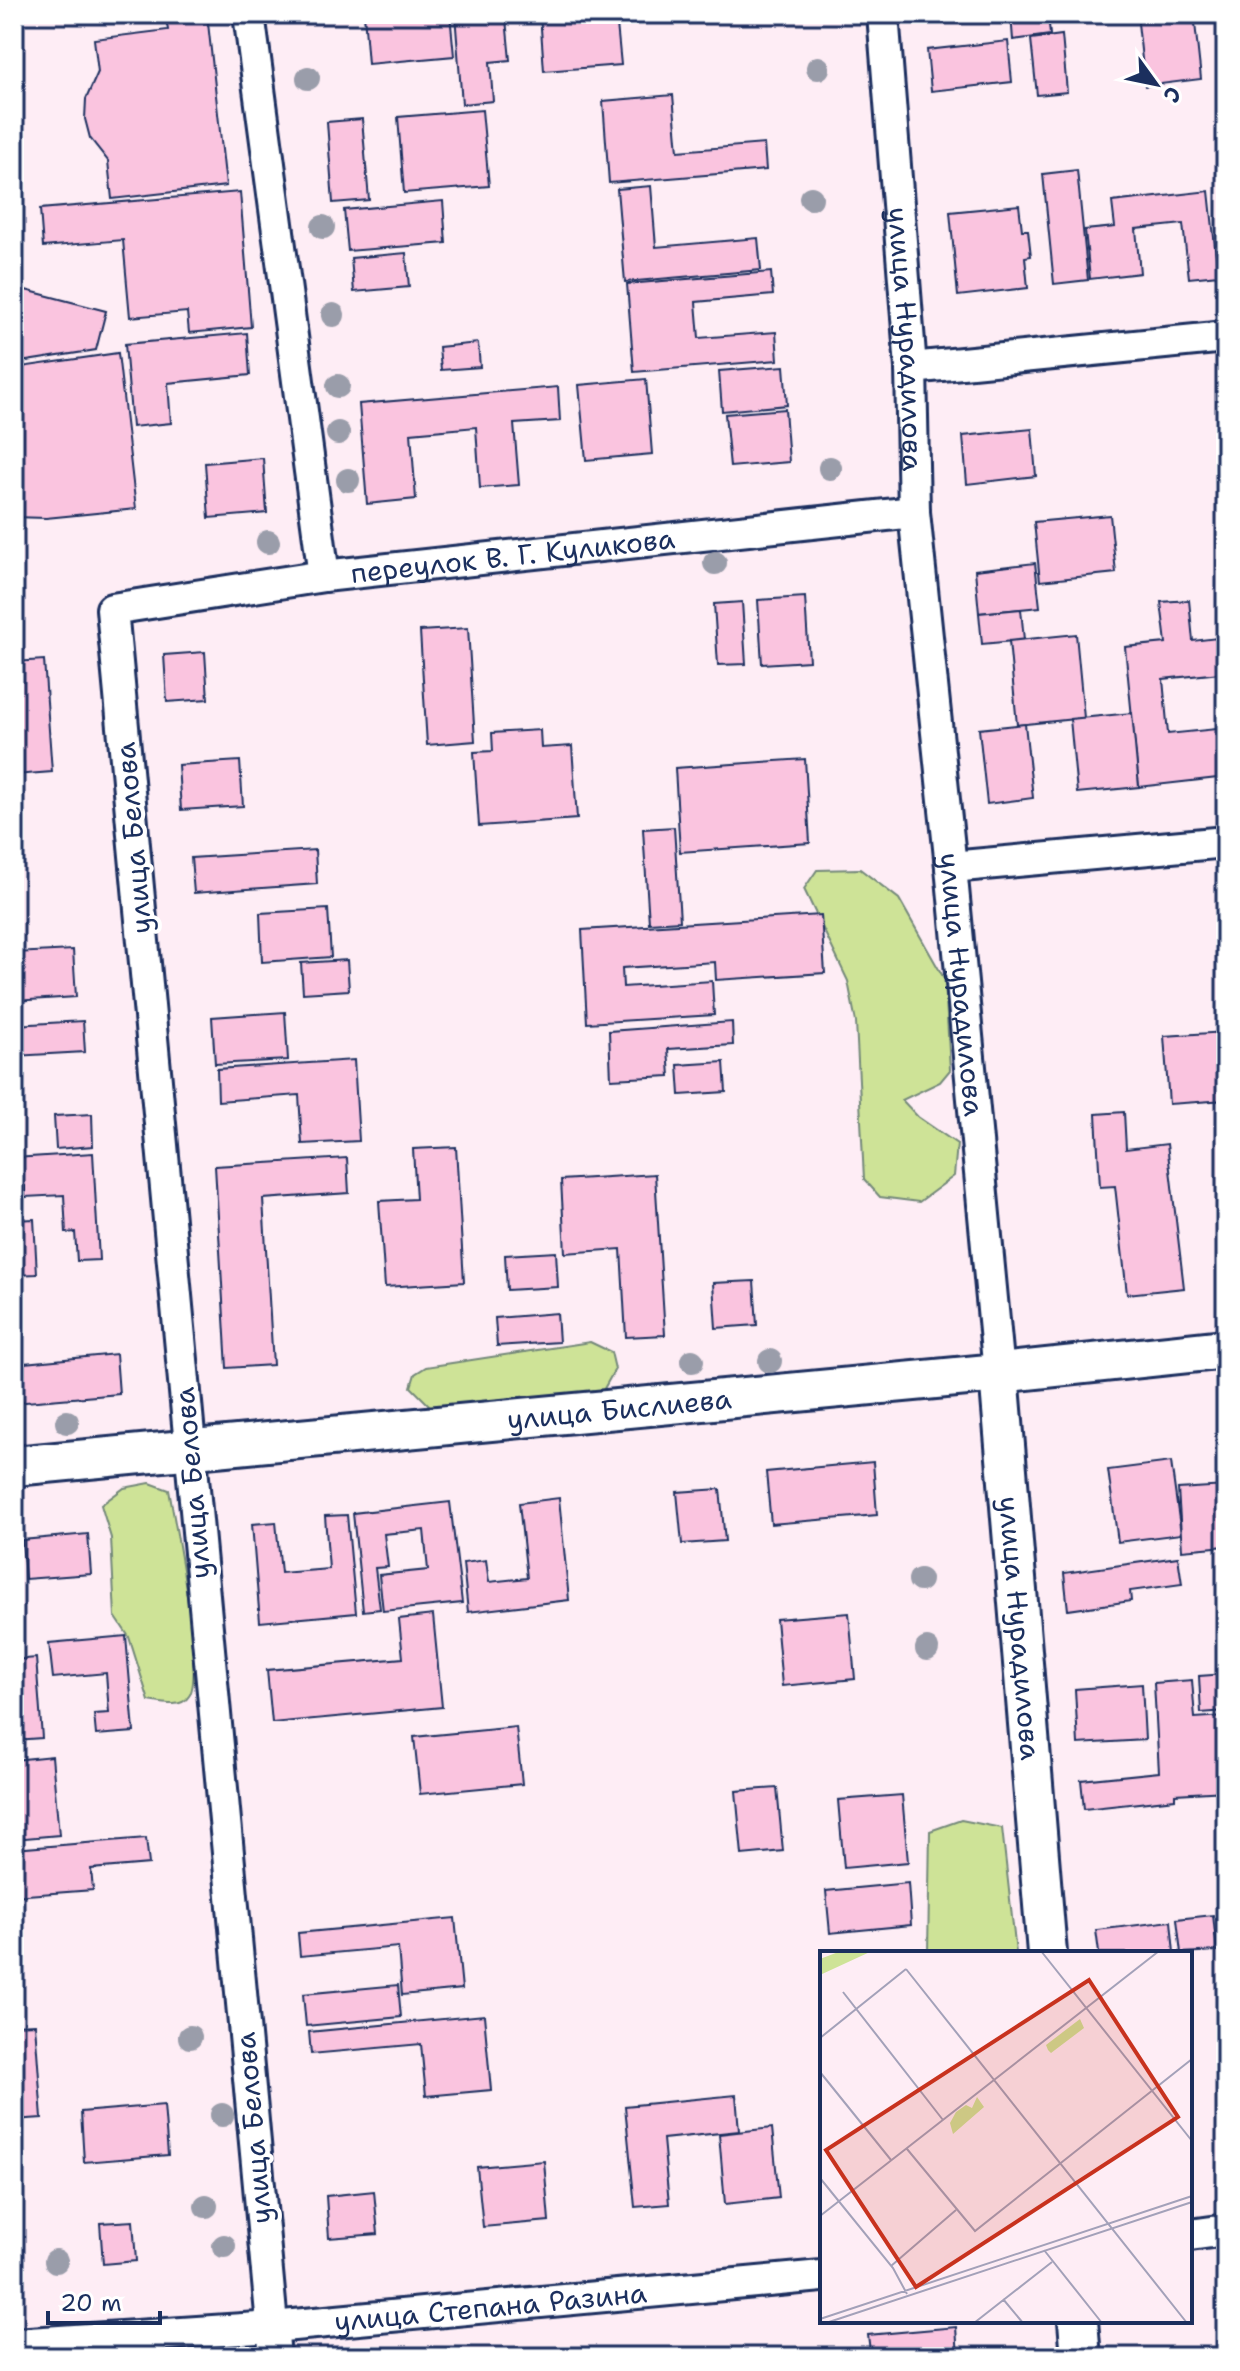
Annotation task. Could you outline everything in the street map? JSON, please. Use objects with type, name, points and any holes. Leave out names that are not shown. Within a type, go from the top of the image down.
[{"type":"street","points":[[249,14],[324,576]]},
{"type":"street","name":"улица Нурадилова","points":[[883,14],[911,368],[914,512],[999,1373],[1047,1951]]},
{"type":"street","points":[[911,368],[1226,337]]},
{"type":"street","name":"переулок В. Г. Куликова","points":[[112,609],[324,576],[914,512]]},
{"type":"street","name":"улица Белова","points":[[112,609],[274,2342]]},
{"type":"street","points":[[951,867],[1226,842]]},
{"type":"street","name":"улица Бислиева","points":[[14,1466],[1226,1349]]},
{"type":"street","points":[[1192,2235],[1226,2230]]},
{"type":"street","name":"улица Степана Разина","points":[[14,2344],[274,2342],[820,2276]]},
{"type":"street","points":[[1078,2323],[1081,2357]]},
{"type":"green space","points":[[860,869],[899,899],[945,980],[950,1070],[940,1082],[902,1100],[918,1117],[957,1144],[954,1176],[919,1202],[880,1197],[864,1179],[856,1022],[848,981],[804,889],[817,870]]},
{"type":"green space","points":[[590,1342],[611,1352],[615,1369],[601,1394],[433,1409],[411,1387],[415,1374],[426,1367]]},
{"type":"green space","points":[[150,1483],[169,1490],[191,1630],[193,1682],[186,1700],[176,1704],[149,1701],[129,1637],[115,1616],[111,1538],[101,1505],[124,1488]]},
{"type":"green space","points":[[961,1820],[1002,1828],[1016,1951],[928,1951],[930,1831]]},
{"type":"building","points":[[165,14],[207,14],[226,186],[112,199],[108,161],[90,138],[85,119],[86,99],[98,72],[94,39],[168,30]]},
{"type":"building","points":[[364,14],[450,14],[454,56],[368,64]]},
{"type":"building","points":[[455,14],[486,14],[487,21],[506,19],[510,60],[490,62],[493,101],[462,104]]},
{"type":"building","points":[[540,14],[616,14],[621,65],[544,71]]},
{"type":"building","points":[[1011,14],[1048,14],[1050,35],[1013,40]]},
{"type":"building","points":[[1137,14],[1194,14],[1201,79],[1145,86]]},
{"type":"building","points":[[1062,35],[1067,92],[1037,95],[1031,39]]},
{"type":"building","points":[[1008,41],[1012,82],[931,91],[927,50]]},
{"type":"building","points":[[673,95],[678,151],[764,144],[766,170],[609,183],[603,101]]},
{"type":"building","points":[[482,110],[489,186],[404,193],[398,117]]},
{"type":"building","points":[[362,119],[369,200],[333,203],[327,122]]},
{"type":"building","points":[[1077,170],[1088,280],[1054,284],[1043,174]]},
{"type":"building","points":[[651,186],[656,247],[758,238],[761,270],[625,282],[617,189]]},
{"type":"building","points":[[1209,191],[1218,275],[1189,278],[1183,224],[1136,229],[1140,273],[1090,279],[1085,230],[1115,227],[1112,202]]},
{"type":"building","points":[[240,192],[251,327],[189,333],[187,312],[130,317],[123,240],[43,247],[40,209]]},
{"type":"building","points":[[443,201],[446,243],[348,251],[344,210]]},
{"type":"building","points":[[1019,205],[1022,230],[1028,230],[1031,256],[1025,257],[1028,288],[958,296],[950,212]]},
{"type":"building","points":[[406,253],[409,287],[354,292],[351,258]]},
{"type":"building","points":[[771,272],[773,295],[696,302],[699,338],[776,332],[778,360],[634,372],[627,284]]},
{"type":"building","points":[[14,287],[106,311],[96,350],[14,363]]},
{"type":"building","points":[[247,333],[250,375],[168,383],[171,423],[132,427],[125,344]]},
{"type":"building","points":[[478,343],[480,367],[441,370],[439,347]]},
{"type":"building","points":[[118,353],[136,509],[46,518],[14,517],[14,368]]},
{"type":"building","points":[[784,366],[787,405],[722,411],[719,371]]},
{"type":"building","points":[[646,379],[652,454],[586,460],[579,385]]},
{"type":"building","points":[[558,387],[560,421],[514,424],[519,485],[480,488],[476,427],[411,433],[416,499],[367,504],[359,404]]},
{"type":"building","points":[[785,409],[789,462],[730,467],[725,414]]},
{"type":"building","points":[[1032,429],[1036,476],[967,484],[963,436]]},
{"type":"building","points":[[263,458],[267,513],[209,518],[205,463]]},
{"type":"building","points":[[1110,515],[1116,573],[1040,581],[1034,522]]},
{"type":"building","points":[[1035,563],[1040,607],[979,613],[975,570]]},
{"type":"building","points":[[805,597],[809,661],[762,664],[758,600]]},
{"type":"building","points":[[1189,600],[1193,641],[1217,638],[1220,673],[1163,679],[1168,734],[1226,728],[1226,777],[1139,787],[1125,647],[1166,643],[1161,602]]},
{"type":"building","points":[[742,602],[746,664],[718,665],[714,604]]},
{"type":"building","points":[[1021,609],[1024,640],[982,644],[979,613]]},
{"type":"building","points":[[468,628],[475,741],[427,745],[420,631]]},
{"type":"building","points":[[1076,634],[1084,718],[1017,725],[1009,641]]},
{"type":"building","points":[[205,652],[208,699],[167,702],[164,655]]},
{"type":"building","points":[[44,660],[52,772],[14,775],[14,662]]},
{"type":"building","points":[[1132,713],[1139,787],[1077,793],[1070,719]]},
{"type":"building","points":[[1025,724],[1033,798],[987,804],[979,729]]},
{"type":"building","points":[[540,730],[541,748],[572,746],[577,819],[479,826],[474,752],[493,751],[492,733]]},
{"type":"building","points":[[805,759],[810,843],[680,852],[675,768]]},
{"type":"building","points":[[240,761],[243,806],[181,810],[178,765]]},
{"type":"building","points":[[674,827],[680,921],[649,923],[643,829]]},
{"type":"building","points":[[315,850],[317,884],[194,893],[191,858]]},
{"type":"building","points":[[328,909],[331,957],[262,962],[260,913]]},
{"type":"building","points":[[821,915],[825,973],[716,980],[715,962],[622,968],[623,987],[712,981],[714,1015],[587,1023],[582,930]]},
{"type":"building","points":[[73,950],[76,997],[14,1001],[14,953]]},
{"type":"building","points":[[347,960],[349,990],[303,993],[301,963]]},
{"type":"building","points":[[285,1012],[288,1060],[215,1064],[212,1017]]},
{"type":"building","points":[[83,1021],[85,1052],[14,1056],[14,1025]]},
{"type":"building","points":[[732,1022],[733,1045],[668,1049],[670,1076],[611,1079],[609,1031]]},
{"type":"building","points":[[1226,1032],[1226,1100],[1169,1104],[1164,1036]]},
{"type":"building","points":[[354,1060],[359,1141],[302,1144],[299,1095],[218,1101],[217,1069]]},
{"type":"building","points":[[724,1062],[726,1092],[680,1095],[678,1065]]},
{"type":"building","points":[[1124,1112],[1126,1149],[1167,1144],[1184,1288],[1127,1294],[1115,1186],[1100,1187],[1096,1114]]},
{"type":"building","points":[[92,1114],[93,1146],[56,1149],[54,1116]]},
{"type":"building","points":[[456,1147],[464,1282],[385,1287],[379,1201],[416,1199],[413,1149]]},
{"type":"building","points":[[93,1153],[99,1260],[77,1261],[75,1232],[66,1233],[64,1195],[25,1197],[25,1186],[14,1187],[14,1158]]},
{"type":"building","points":[[347,1158],[349,1193],[263,1199],[273,1365],[227,1368],[215,1166]]},
{"type":"building","points":[[655,1174],[665,1335],[626,1337],[621,1249],[565,1253],[561,1180]]},
{"type":"building","points":[[34,1219],[37,1274],[14,1275],[14,1220]]},
{"type":"building","points":[[556,1252],[558,1287],[507,1290],[505,1255]]},
{"type":"building","points":[[754,1281],[757,1325],[716,1328],[713,1283]]},
{"type":"building","points":[[557,1313],[559,1342],[497,1346],[495,1318]]},
{"type":"building","points":[[116,1354],[119,1394],[14,1403],[14,1364]]},
{"type":"building","points":[[873,1462],[877,1515],[771,1524],[766,1472]]},
{"type":"building","points":[[1171,1462],[1181,1534],[1118,1542],[1108,1470]]},
{"type":"building","points":[[1226,1486],[1226,1546],[1182,1550],[1178,1489]]},
{"type":"building","points":[[720,1489],[725,1541],[682,1544],[677,1492]]},
{"type":"building","points":[[559,1498],[569,1600],[468,1612],[463,1563],[486,1560],[489,1582],[527,1578],[519,1503]]},
{"type":"building","points":[[450,1502],[462,1603],[383,1611],[379,1575],[428,1570],[424,1530],[384,1534],[388,1567],[375,1568],[380,1609],[363,1611],[353,1513]]},
{"type":"building","points":[[347,1515],[356,1613],[260,1622],[252,1524],[276,1522],[281,1573],[329,1569],[325,1516]]},
{"type":"building","points":[[88,1534],[91,1574],[25,1579],[22,1540]]},
{"type":"building","points":[[1178,1557],[1182,1584],[1130,1591],[1131,1601],[1068,1610],[1064,1573]]},
{"type":"building","points":[[849,1613],[855,1679],[782,1686],[776,1619]]},
{"type":"building","points":[[433,1615],[442,1707],[272,1723],[267,1670],[403,1658],[399,1619]]},
{"type":"building","points":[[126,1636],[134,1732],[96,1735],[94,1714],[109,1713],[106,1673],[53,1678],[49,1643]]},
{"type":"building","points":[[36,1658],[42,1738],[14,1740],[14,1660]]},
{"type":"building","points":[[1226,1674],[1226,1711],[1201,1713],[1199,1676]]},
{"type":"building","points":[[1192,1680],[1195,1718],[1226,1716],[1226,1791],[1175,1794],[1175,1799],[1084,1809],[1081,1780],[1159,1772],[1154,1683]]},
{"type":"building","points":[[1142,1684],[1145,1740],[1078,1744],[1075,1689]]},
{"type":"building","points":[[516,1727],[522,1784],[420,1794],[414,1737]]},
{"type":"building","points":[[52,1756],[59,1835],[14,1839],[14,1760]]},
{"type":"building","points":[[777,1788],[783,1851],[742,1855],[736,1791]]},
{"type":"building","points":[[902,1795],[908,1862],[844,1868],[838,1800]]},
{"type":"building","points":[[146,1838],[149,1864],[91,1869],[93,1890],[14,1896],[14,1849]]},
{"type":"building","points":[[908,1883],[911,1925],[830,1933],[826,1891]]},
{"type":"building","points":[[1213,1915],[1217,1951],[1181,1951],[1177,1919]]},
{"type":"building","points":[[455,1918],[462,1989],[402,1995],[398,1947],[300,1956],[298,1933]]},
{"type":"building","points":[[1171,1921],[1174,1951],[1099,1951],[1096,1930]]},
{"type":"building","points":[[398,1985],[401,2017],[306,2026],[303,1994]]},
{"type":"building","points":[[484,2015],[491,2090],[426,2096],[421,2044],[311,2054],[309,2032]]},
{"type":"building","points":[[35,2024],[42,2118],[14,2120],[14,2025]]},
{"type":"building","points":[[736,2095],[739,2131],[663,2139],[669,2204],[635,2207],[625,2106]]},
{"type":"building","points":[[164,2105],[168,2155],[84,2162],[81,2112]]},
{"type":"building","points":[[772,2128],[779,2198],[725,2204],[719,2134]]},
{"type":"building","points":[[544,2161],[549,2221],[483,2227],[477,2167]]},
{"type":"building","points":[[374,2191],[378,2234],[329,2238],[326,2196]]},
{"type":"building","points":[[133,2221],[136,2261],[103,2264],[100,2223]]},
{"type":"building","points":[[956,2327],[958,2357],[854,2357],[853,2353],[870,2351],[868,2335]]}]
